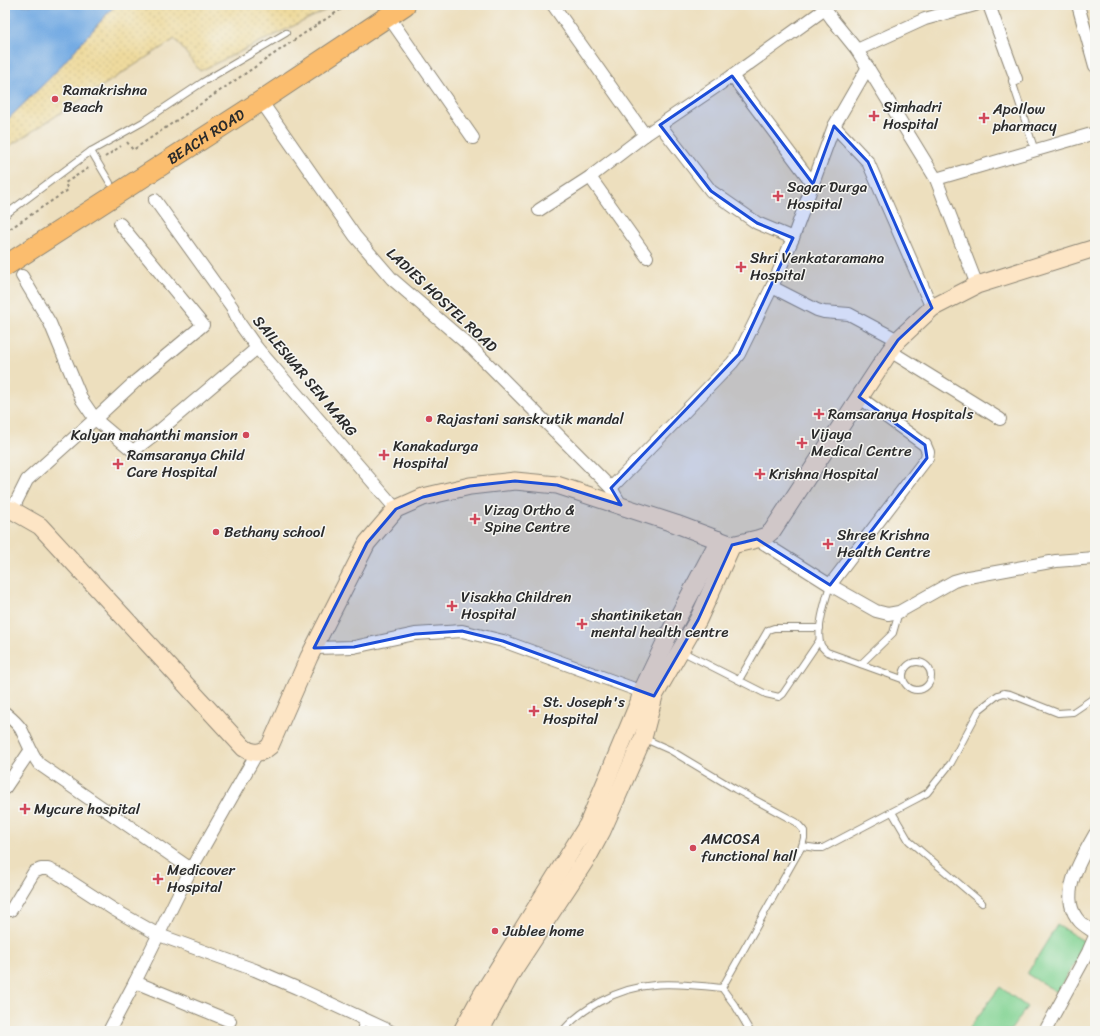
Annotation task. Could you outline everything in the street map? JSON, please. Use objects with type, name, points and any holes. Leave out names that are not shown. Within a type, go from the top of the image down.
[{"type":"main road","name":"BEACH ROAD","points":[[5,252],[110,183],[385,10],[405,5]]},
{"type":"main road","name":"BEACH ROAD","points":[[13,271],[261,101],[385,10]]},
{"type":"street","points":[[553,5],[645,135]]},
{"type":"street","points":[[857,50],[925,19],[975,5]]},
{"type":"street","points":[[989,5],[1014,80]]},
{"type":"street","points":[[1078,5],[1095,66]]},
{"type":"street","points":[[539,210],[590,177],[645,135],[732,76],[823,7],[857,50],[936,179],[977,285]]},
{"type":"street","points":[[385,10],[473,138]]},
{"type":"street","points":[[611,488],[739,354],[772,287],[793,238],[834,126],[868,67]]},
{"type":"street","points":[[732,76],[813,184]]},
{"type":"street","name":"LADIES HOSTEL ROAD","points":[[261,101],[355,236],[392,279],[473,349],[611,488],[622,505]]},
{"type":"street","points":[[660,125],[711,191],[756,223],[793,238]]},
{"type":"street","points":[[834,126],[868,162],[932,308]]},
{"type":"street","points":[[936,179],[1095,133]]},
{"type":"street","points":[[590,177],[647,257]]},
{"type":"street","name":"SAILESWAR SEN MARG","points":[[155,200],[232,306],[240,324],[257,348],[396,509]]},
{"type":"street","points":[[120,224],[203,325],[137,380],[27,480],[9,509],[40,526],[244,748],[250,752],[257,753],[270,746],[314,648],[367,543],[396,509],[423,497],[470,486],[515,481],[557,485],[622,505],[725,543],[757,539],[772,531],[894,346],[932,308],[977,285],[1095,248]]},
{"type":"street","points":[[13,271],[50,323],[82,400],[95,419],[133,451],[159,431],[257,348]]},
{"type":"street","points":[[772,287],[817,310],[848,314],[1000,418]]},
{"type":"street","points":[[830,585],[927,458],[928,452],[925,446],[859,397]]},
{"type":"street","points":[[757,539],[830,585],[876,611],[888,614],[899,612],[954,581],[968,577],[1056,561],[1095,558]]},
{"type":"street","points":[[648,694],[680,651],[698,620],[725,543]]},
{"type":"street","points":[[480,1031],[514,969],[589,855],[595,828],[635,735],[668,636],[725,543]]},
{"type":"street","points":[[314,648],[354,647],[415,634],[462,631],[503,641],[648,694]]},
{"type":"street","points":[[5,713],[21,730],[30,751],[38,764],[191,869]]},
{"type":"street","points":[[5,786],[30,751]]},
{"type":"street","points":[[109,1031],[159,935],[191,869],[257,753]]},
{"type":"street","points":[[462,1031],[485,990],[595,828]]},
{"type":"street","points":[[1045,1031],[1088,952],[1095,934],[1080,922],[1073,912],[1070,902],[1072,880],[1080,860],[1095,834]]},
{"type":"street","points":[[11,910],[34,872],[41,869],[48,869],[59,874],[113,909],[159,935],[255,970],[390,1031]]},
{"type":"street","points":[[135,982],[230,1021]]},
{"type":"lane","points":[[5,215],[91,151],[142,122],[203,82],[286,33]]},
{"type":"lane","points":[[1014,80],[1034,151]]},
{"type":"lane","points":[[91,151],[110,183]]},
{"type":"lane","points":[[830,585],[822,607],[819,641],[821,647],[827,652],[902,679],[907,687],[916,691],[926,688],[929,684],[931,675],[930,670],[924,664],[915,662],[910,663],[904,669],[902,679]]},
{"type":"lane","points":[[861,664],[893,633],[899,612]]},
{"type":"lane","points":[[739,680],[768,630],[774,628],[820,628]]},
{"type":"lane","points":[[680,651],[766,694],[779,697],[783,694],[819,641]]},
{"type":"lane","points":[[802,846],[823,848],[927,792],[951,763],[979,710],[998,694],[1010,694],[1058,713],[1073,712],[1095,697]]},
{"type":"lane","points":[[635,735],[670,750],[735,789],[796,822],[804,831],[802,846],[722,988]]},
{"type":"lane","points":[[892,812],[909,841],[982,903]]},
{"type":"lane","points":[[563,1031],[584,1011],[611,996],[639,986],[680,984],[722,988],[736,1007],[750,1031]]},
{"type":"lane","points":[[360,1031],[363,1019]]},
{"type":"path","points":[[5,232],[68,190],[65,183],[127,142],[132,150],[348,5]]},
{"type":"highlighted area","points":[[732,76],[813,184],[834,126],[868,162],[932,308],[898,340],[859,397],[925,445],[927,458],[830,585],[757,539],[732,545],[698,620],[654,696],[503,641],[462,631],[415,634],[354,647],[314,648],[367,543],[396,509],[423,497],[470,486],[515,481],[557,485],[621,505],[611,488],[739,354],[793,238],[757,223],[711,191],[660,125]]},
{"type":"green space","points":[[1057,925],[1087,943],[1057,992],[1027,974]]},
{"type":"green space","points":[[1000,987],[1027,1007],[1010,1031],[967,1031]]},
{"type":"sand","name":"Ramakrishna Beach","points":[[115,5],[337,5],[200,71],[175,39],[5,149],[5,122],[52,76]]},
{"type":"water","points":[[5,5],[115,5],[52,76],[5,122]]},
{"type":"place","name":"Ramakrishna Beach","points":[[55,99]]},
{"type":"place","name":"Simhadri Hospital","points":[[874,116]]},
{"type":"place","name":"Apollow pharmacy","points":[[984,118]]},
{"type":"place","name":"Sagar Durga Hospital","points":[[778,196]]},
{"type":"place","name":"Shri Venkataramana Hospital","points":[[741,267]]},
{"type":"place","name":"Ramsaranya Hospitals","points":[[819,414]]},
{"type":"place","name":"Rajastani sanskrutik mandal","points":[[429,419]]},
{"type":"place","name":"Kalyan mahanthi mansion","points":[[246,435]]},
{"type":"place","name":"Vijaya Medical Centre","points":[[802,443]]},
{"type":"place","name":"Kanakadurga Hospital","points":[[384,455]]},
{"type":"place","name":"Ramsaranya Child Care Hospital","points":[[118,464]]},
{"type":"place","name":"Krishna Hospital","points":[[760,474]]},
{"type":"place","name":"Vizag Ortho & Spine Centre","points":[[475,519]]},
{"type":"place","name":"Bethany school","points":[[216,532]]},
{"type":"place","name":"Shree Krishna Health Centre","points":[[828,544]]},
{"type":"place","name":"Visakha Children Hospital","points":[[452,606]]},
{"type":"place","name":"shantiniketan mental health centre","points":[[582,624]]},
{"type":"place","name":"St. Joseph's Hospital","points":[[534,711]]},
{"type":"place","name":"Mycure hospital","points":[[25,809]]},
{"type":"place","name":"AMCOSA functional hall","points":[[693,848]]},
{"type":"place","name":"Medicover Hospital","points":[[158,879]]},
{"type":"place","name":"Jublee home","points":[[495,931]]}]
